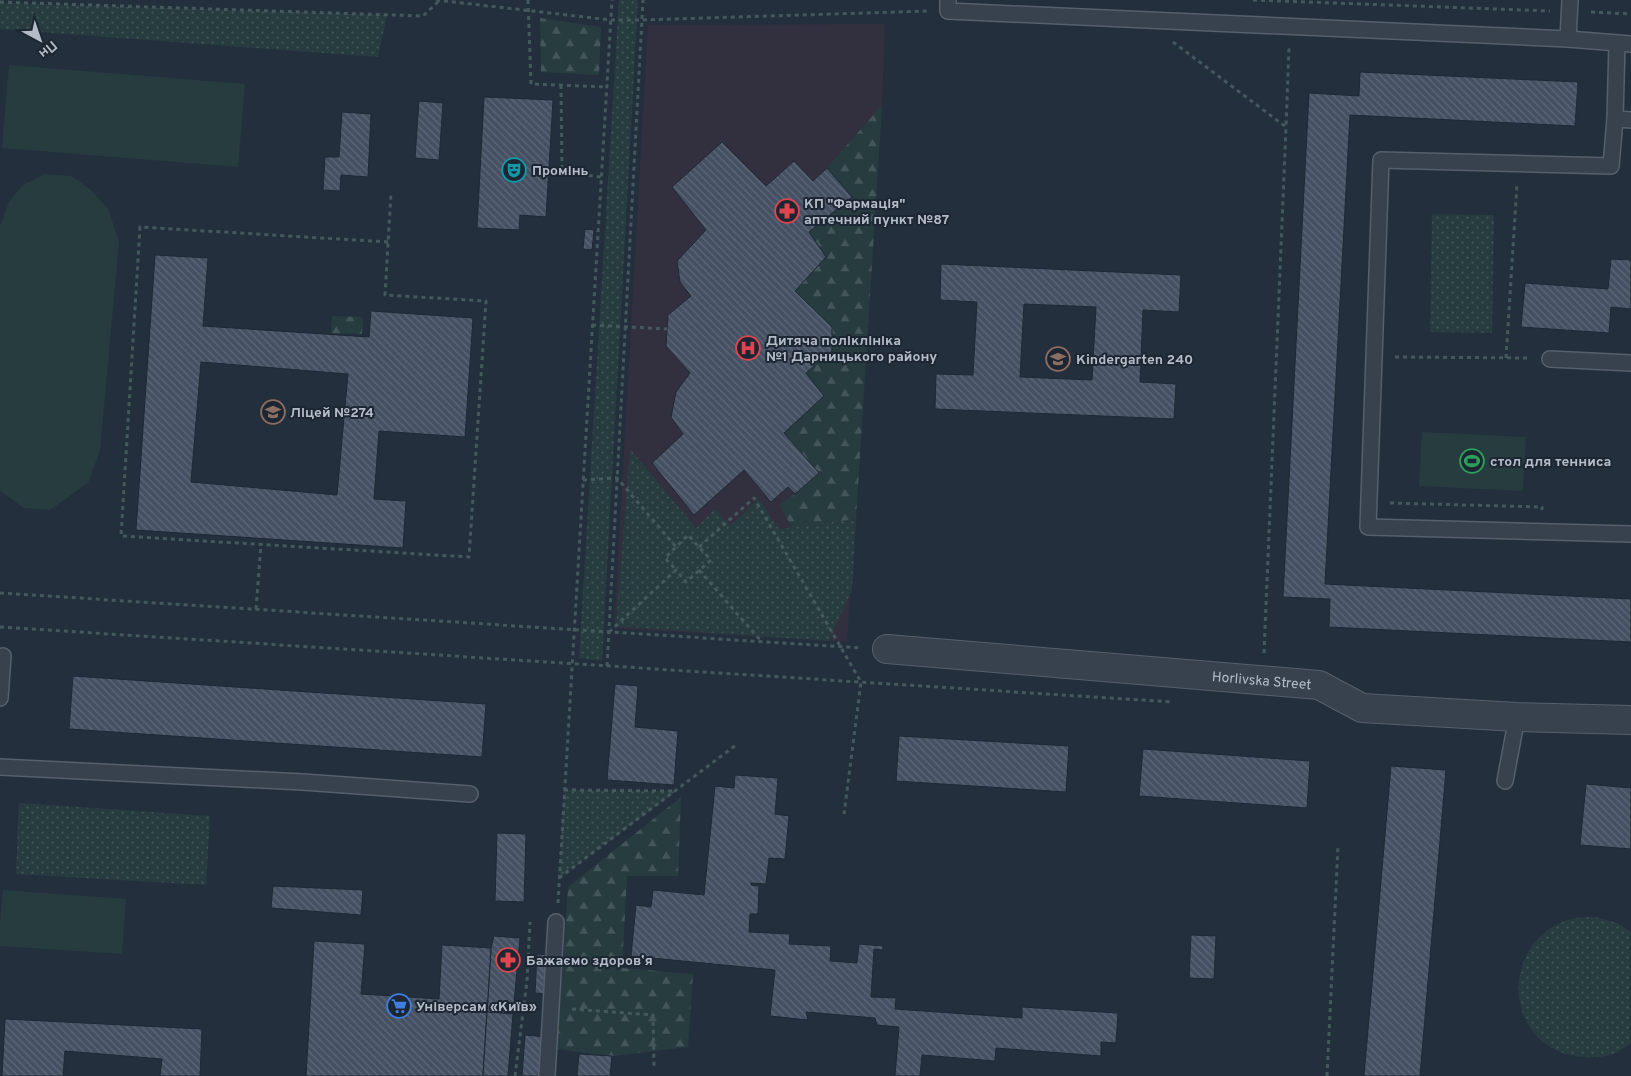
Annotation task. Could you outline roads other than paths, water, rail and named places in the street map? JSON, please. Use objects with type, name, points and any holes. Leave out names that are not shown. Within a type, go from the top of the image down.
[{"type":"street","name":"Horlivska Street","points":[[887,650],[1319,685],[1362,708],[1517,717],[1631,720]]},
{"type":"lane","points":[[948,5],[1142,20],[1624,43],[1611,166],[1381,160],[1368,527],[1631,534]]},
{"type":"lane","points":[[1568,39],[1570,6]]},
{"type":"lane","points":[[1615,119],[1631,120]]},
{"type":"lane","points":[[1550,359],[1631,363]]},
{"type":"lane","points":[[0,698],[3,656]]},
{"type":"lane","points":[[1504,781],[1517,717]]},
{"type":"lane","points":[[0,767],[303,782],[470,794]]},
{"type":"lane","points":[[547,1076],[556,922]]},
{"type":"place","name":"Промінь","points":[[514,170]]},
{"type":"place","name":"КП \"Фармація\" аптечний пункт №87","points":[[787,211]]},
{"type":"place","name":"Дитяча поліклініка №1 Дарницького району","points":[[748,348]]},
{"type":"place","name":"Kindergarten 240","points":[[1058,359]]},
{"type":"place","name":"Ліцей №274","points":[[273,412]]},
{"type":"place","name":"стол для тенниса","points":[[1472,461]]},
{"type":"place","name":"Бажаємо здоровʼя","points":[[508,960]]},
{"type":"place","name":"Універсам «Київ»","points":[[399,1006]]}]
